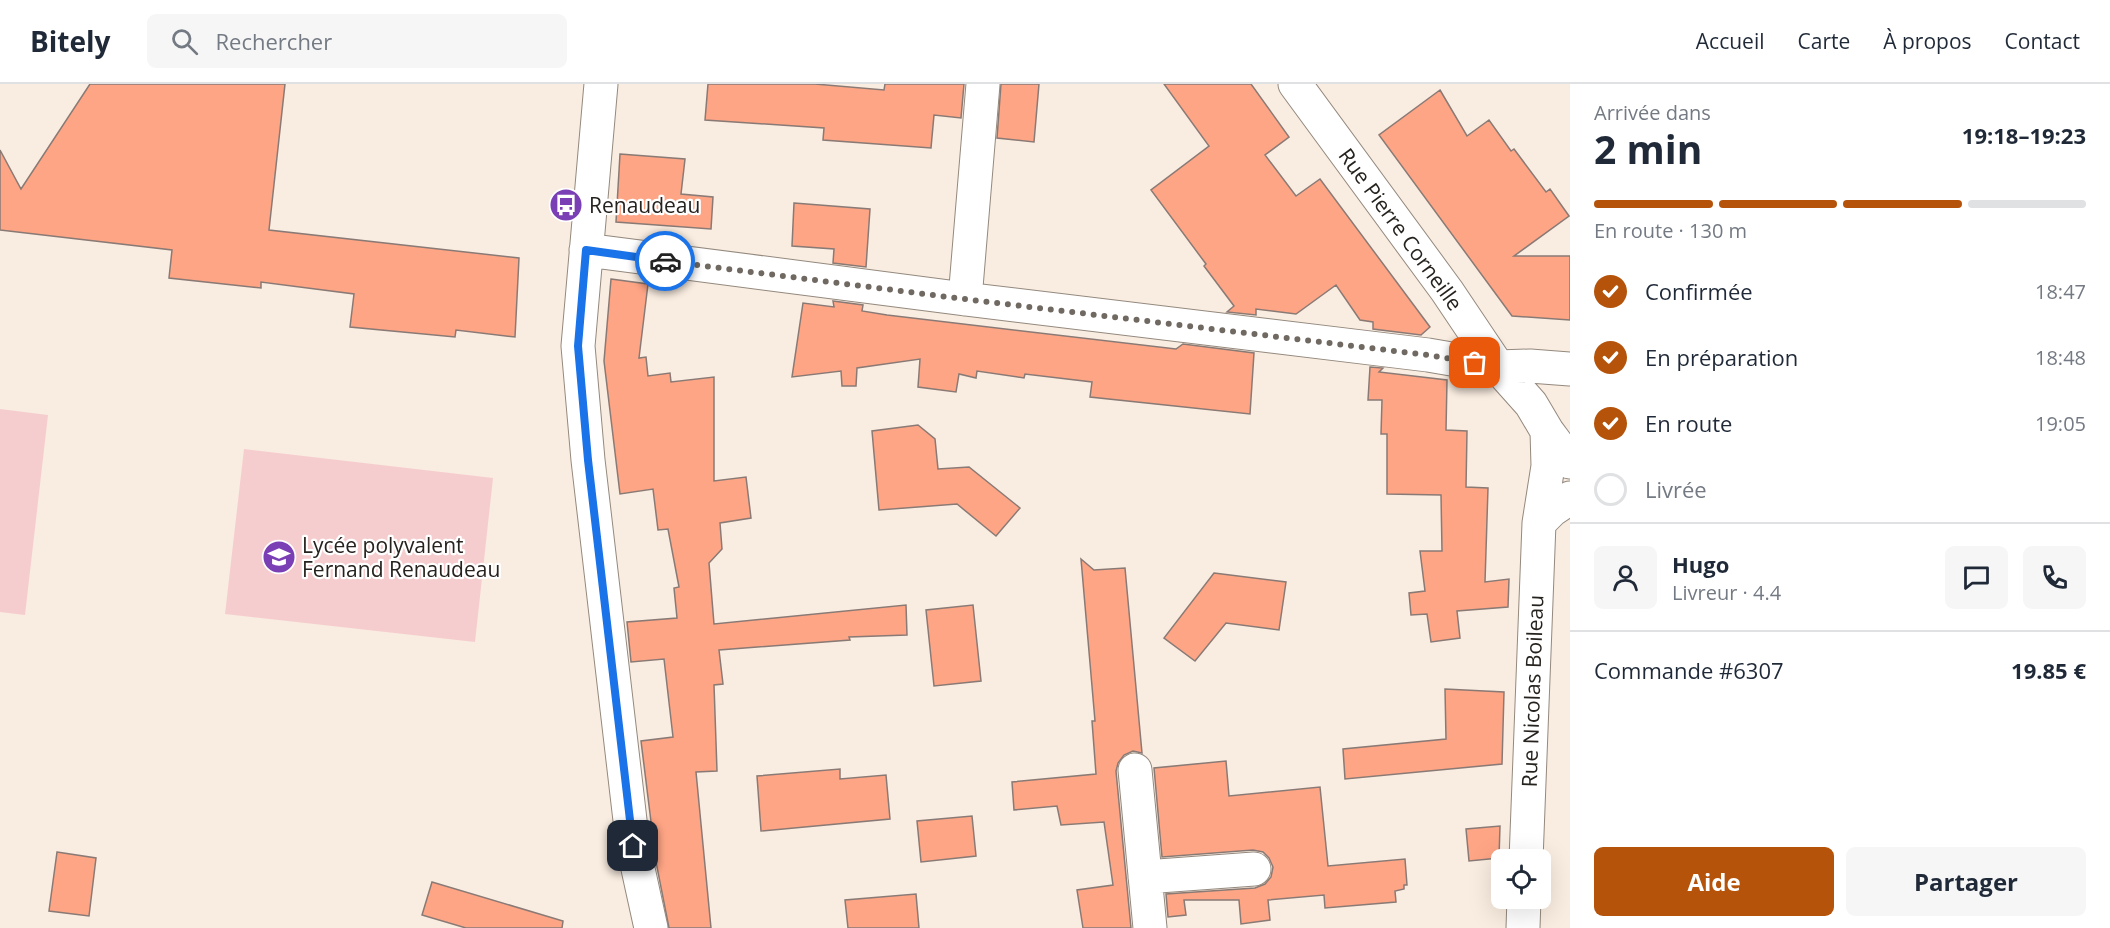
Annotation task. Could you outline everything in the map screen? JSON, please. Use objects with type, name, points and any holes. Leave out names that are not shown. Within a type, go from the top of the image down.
[{"type":"street","points":[[601,84],[578,346],[588,460],[633,846],[651,928]]},
{"type":"street","points":[[964,299],[982,84]]},
{"type":"street","name":"Rue Pierre Corneille","points":[[1295,84],[1448,291],[1498,367],[1531,404],[1570,462]]},
{"type":"street","points":[[586,250],[964,299],[1428,355],[1498,367],[1530,366],[1570,369]]},
{"type":"street","name":"Rue Nicolas Boileau","points":[[1526,849],[1539,523],[1548,466],[1547,431]]},
{"type":"street","points":[[1539,523],[1552,510],[1570,498]]},
{"type":"street","points":[[1135,770],[1150,928]]},
{"type":"street","points":[[1145,877],[1254,869]]},
{"type":"street","points":[[1523,928],[1524,909]]},
{"type":"shaded area","points":[[0,409],[48,415],[25,615],[0,612]]},
{"type":"shaded area","points":[[244,449],[493,478],[475,642],[225,614]]},
{"type":"building","points":[[90,84],[285,84],[269,230],[519,258],[515,337],[456,330],[455,337],[350,327],[354,294],[261,282],[261,288],[169,278],[172,250],[0,230],[0,150],[21,189]]},
{"type":"building","points":[[708,84],[815,84],[884,90],[885,84],[964,84],[961,118],[934,115],[931,148],[823,140],[824,128],[705,120]]},
{"type":"building","points":[[1001,84],[1039,84],[1034,142],[997,138]]},
{"type":"building","points":[[1164,84],[1251,84],[1289,137],[1265,155],[1296,196],[1320,179],[1430,327],[1421,335],[1373,329],[1373,322],[1360,320],[1336,285],[1296,314],[1256,309],[1256,315],[1227,312],[1234,306],[1151,190],[1209,146]]},
{"type":"building","points":[[1440,90],[1467,136],[1489,120],[1511,151],[1514,149],[1546,192],[1550,189],[1569,216],[1514,256],[1570,256],[1570,320],[1512,316],[1379,135]]},
{"type":"building","points":[[620,154],[685,159],[681,194],[713,197],[711,229],[616,222]]},
{"type":"building","points":[[794,203],[870,209],[866,267],[833,263],[834,249],[792,246]]},
{"type":"building","points":[[611,279],[648,284],[639,358],[646,357],[648,376],[670,373],[671,382],[714,377],[714,481],[746,477],[751,518],[720,523],[722,549],[709,563],[714,624],[906,605],[907,635],[849,637],[850,640],[719,650],[723,684],[714,685],[717,771],[696,772],[711,928],[669,928],[656,862],[641,741],[673,737],[664,659],[631,662],[627,622],[677,618],[674,588],[679,587],[668,529],[658,530],[653,489],[620,494],[604,361]]},
{"type":"building","points":[[833,301],[863,305],[862,311],[887,315],[1176,349],[1183,344],[1254,353],[1250,414],[1090,397],[1092,382],[1025,374],[1024,378],[977,371],[976,378],[959,374],[956,392],[918,387],[920,359],[857,368],[856,386],[842,386],[841,371],[792,377],[803,303],[834,307]]},
{"type":"building","points":[[1370,367],[1383,368],[1379,372],[1447,380],[1446,430],[1467,431],[1466,487],[1488,488],[1485,582],[1509,579],[1508,607],[1457,611],[1460,638],[1431,642],[1427,614],[1411,615],[1409,593],[1425,591],[1420,551],[1442,551],[1441,495],[1387,494],[1387,434],[1381,434],[1382,400],[1368,400]]},
{"type":"building","points":[[918,425],[935,439],[938,469],[969,467],[1020,508],[996,536],[957,504],[879,510],[872,431]]},
{"type":"building","points":[[1081,559],[1094,570],[1125,568],[1142,753],[1133,751],[1124,755],[1116,771],[1131,928],[1083,928],[1077,890],[1113,885],[1104,822],[1061,825],[1057,806],[1014,810],[1012,782],[1096,774],[1092,721],[1095,721]]},
{"type":"building","points":[[1214,573],[1286,582],[1279,630],[1226,623],[1195,661],[1164,638]]},
{"type":"building","points":[[973,605],[981,681],[934,686],[926,610]]},
{"type":"building","points":[[1445,689],[1504,692],[1502,764],[1345,779],[1343,749],[1446,739]]},
{"type":"building","points":[[1226,761],[1229,796],[1320,787],[1328,866],[1405,859],[1407,885],[1404,885],[1404,889],[1395,891],[1396,902],[1325,908],[1324,895],[1268,900],[1270,920],[1241,924],[1239,900],[1184,900],[1186,915],[1168,917],[1166,894],[1255,888],[1265,884],[1271,877],[1273,867],[1269,858],[1263,852],[1253,850],[1162,857],[1154,768]]},
{"type":"building","points":[[840,769],[840,779],[886,775],[890,819],[761,831],[757,776]]},
{"type":"building","points":[[972,816],[976,856],[921,862],[917,821]]},
{"type":"building","points":[[1500,826],[1499,849],[1491,849],[1491,859],[1469,861],[1466,829]]},
{"type":"building","points":[[57,852],[96,858],[89,916],[49,911]]},
{"type":"building","points":[[432,882],[563,921],[562,928],[466,928],[422,915]]},
{"type":"building","points":[[916,894],[919,928],[848,928],[845,900]]},
{"type":"way so far","points":[[665,261],[1428,355],[1475,363]]},
{"type":"place","name":"Renaudeau","points":[[566,205]]},
{"type":"place","name":"Lycée polyvalent Fernand Renaudeau","points":[[279,557]]},
{"type":"route","points":[[633,846],[588,460],[578,346],[586,250],[665,261]]}]
